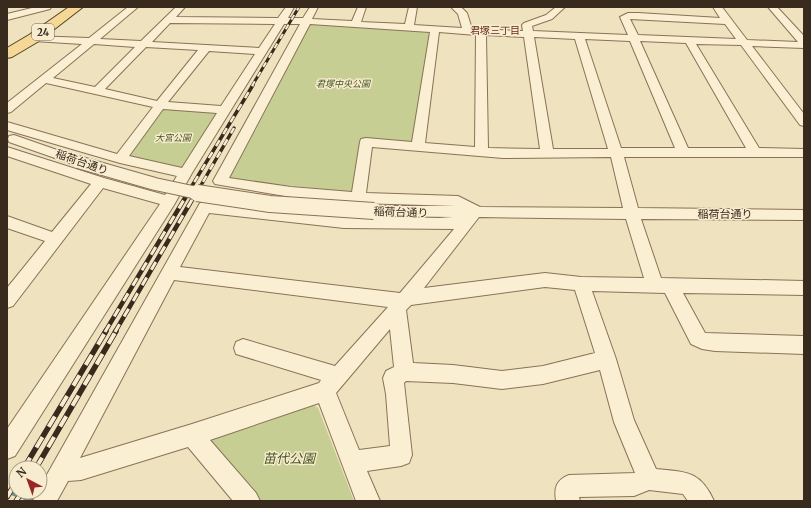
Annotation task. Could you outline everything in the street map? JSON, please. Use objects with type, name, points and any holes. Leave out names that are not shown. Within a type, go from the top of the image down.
[{"type":"main road","name":"24","points":[[7,54],[34,38],[77,7]]},
{"type":"street","points":[[8,16],[16,7]]},
{"type":"street","points":[[8,16],[47,7]]},
{"type":"street","points":[[7,109],[134,7]]},
{"type":"street","points":[[97,91],[181,7]]},
{"type":"street","points":[[7,448],[170,201],[185,173],[290,7]]},
{"type":"street","points":[[314,7],[220,181],[291,192],[358,198],[458,201],[476,211]]},
{"type":"street","points":[[356,24],[362,7]]},
{"type":"street","points":[[409,27],[413,7]]},
{"type":"street","points":[[548,154],[528,24],[536,23],[554,14],[561,7]]},
{"type":"street","points":[[717,7],[804,122]]},
{"type":"street","points":[[772,7],[804,42]]},
{"type":"street","points":[[783,7],[804,29]]},
{"type":"street","points":[[457,8],[462,12],[464,24],[469,32]]},
{"type":"street","points":[[228,20],[235,11]]},
{"type":"street","points":[[683,152],[625,17],[728,21]]},
{"type":"street","points":[[167,20],[281,20],[469,32],[529,33],[804,45]]},
{"type":"street","points":[[418,147],[435,29]]},
{"type":"street","points":[[480,32],[482,152]]},
{"type":"street","points":[[579,36],[622,171],[632,214],[662,285],[697,338],[702,341],[715,343],[804,344]]},
{"type":"street","points":[[34,38],[205,49],[262,51]]},
{"type":"street","points":[[689,40],[755,152]]},
{"type":"street","points":[[120,159],[160,105],[205,49]]},
{"type":"street","points":[[44,79],[160,105],[226,110]]},
{"type":"street","points":[[7,126],[120,159],[185,173]]},
{"type":"street","name":"稲荷台通り","points":[[7,136],[78,162],[129,178],[168,187],[281,204],[374,211],[444,213],[476,211],[804,215]]},
{"type":"street","points":[[358,198],[366,142],[502,154],[615,152],[804,153]]},
{"type":"street","points":[[7,151],[100,182],[170,201]]},
{"type":"street","points":[[7,301],[100,182]]},
{"type":"street","points":[[49,499],[62,471],[205,207],[344,222],[439,224],[455,223],[476,211]]},
{"type":"street","points":[[62,471],[81,469],[192,435],[332,384],[402,302],[476,211]]},
{"type":"street","points":[[7,222],[55,239]]},
{"type":"street","points":[[170,273],[402,302],[545,280],[581,284],[804,288]]},
{"type":"street","points":[[581,284],[606,359],[624,422],[650,479]]},
{"type":"street","points":[[402,302],[404,372]]},
{"type":"street","points":[[243,348],[332,384]]},
{"type":"street","points":[[352,462],[401,455],[396,394],[393,378],[404,372],[453,374],[502,380],[543,375],[606,359]]},
{"type":"street","points":[[332,384],[352,462],[368,501]]},
{"type":"street","points":[[192,435],[248,501]]},
{"type":"street","points":[[568,501],[566,491],[568,486],[634,485],[650,479],[689,484],[702,501]]},
{"type":"green space","name":"君塚中央公園","points":[[308,25],[431,32],[415,141],[412,143],[362,139],[356,190],[350,192],[229,179],[226,176]]},
{"type":"green space","name":"大宮公園","points":[[160,105],[226,110],[185,173],[120,159]]},
{"type":"green space","name":"苗代公園","points":[[312,404],[318,408],[354,501],[257,501],[210,446],[215,435]]},
{"type":"waterway","points":[[7,491],[35,501]]},
{"type":"railway","points":[[252,86],[299,7]]},
{"type":"railway","points":[[187,194],[253,85]]},
{"type":"railway","points":[[196,194],[234,128]]},
{"type":"railway","points":[[105,332],[188,193]]},
{"type":"railway","points":[[115,332],[196,193]]},
{"type":"railway","points":[[29,460],[106,331]]},
{"type":"railway","points":[[41,460],[116,331]]},
{"type":"district","name":"君塚三丁目","points":[[495,30]]}]
